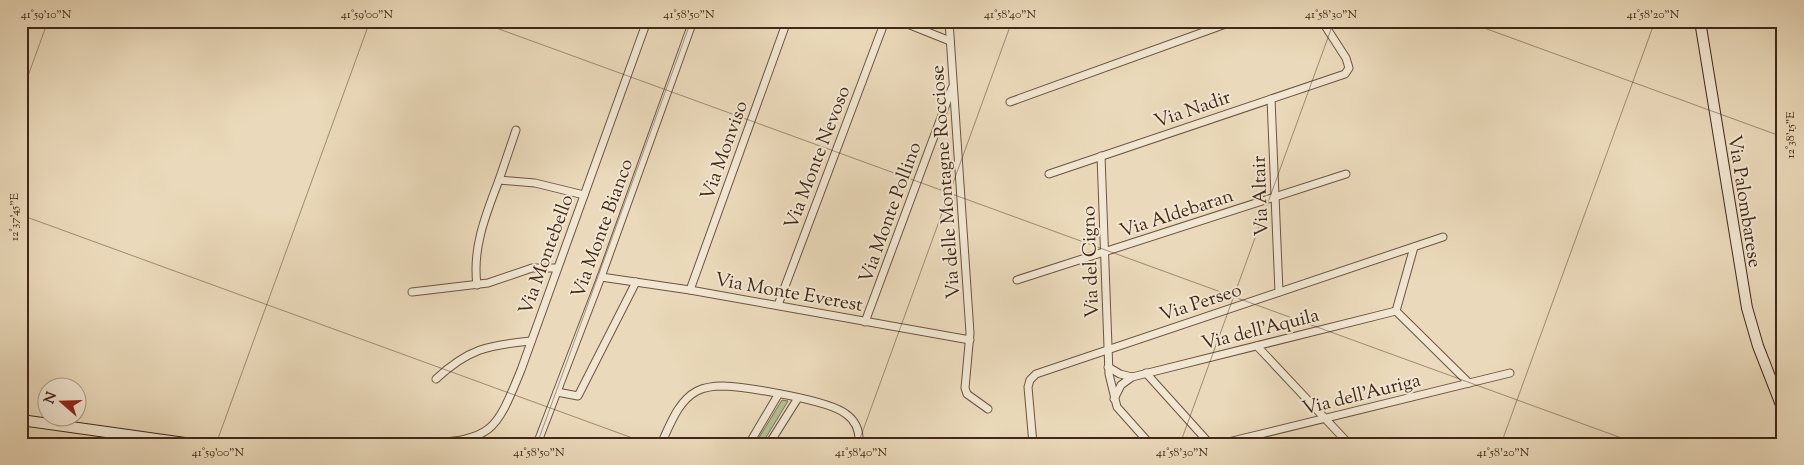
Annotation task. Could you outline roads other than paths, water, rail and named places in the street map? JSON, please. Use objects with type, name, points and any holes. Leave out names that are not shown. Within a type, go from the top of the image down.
[{"type":"main road","name":"Via Palombarese","points":[[1700,21],[1747,308],[1758,346],[1783,410]]},
{"type":"main road","points":[[21,420],[192,444]]},
{"type":"street","name":"Via Montebello","points":[[423,444],[460,441],[476,437],[489,430],[509,397],[558,268],[647,21]]},
{"type":"street","name":"Via Monte Bianco","points":[[537,444],[601,277],[693,21]]},
{"type":"street","name":"Via Monviso","points":[[690,290],[787,21]]},
{"type":"street","name":"Via Monte Nevoso","points":[[778,305],[885,21]]},
{"type":"street","points":[[900,21],[950,41]]},
{"type":"street","name":"Via delle Montagne Rocciose","points":[[949,21],[970,340],[965,390],[988,409]]},
{"type":"street","points":[[1010,102],[1234,21]]},
{"type":"street","name":"Via Nadir","points":[[1049,174],[1346,73],[1349,67],[1346,58],[1322,21]]},
{"type":"street","name":"Via Monte Pollino","points":[[865,322],[953,85]]},
{"type":"street","name":"Via Altair","points":[[1271,99],[1279,292]]},
{"type":"street","points":[[477,285],[475,264],[480,233],[516,130]]},
{"type":"street","name":"Via del Cigno","points":[[1101,156],[1109,348],[1108,366],[1114,398]]},
{"type":"street","name":"Via Aldebaran","points":[[1016,280],[1105,253],[1346,174]]},
{"type":"street","points":[[499,180],[535,182],[584,195]]},
{"type":"street","name":"Via Perseo","points":[[1032,444],[1028,390],[1031,378],[1109,348],[1443,237]]},
{"type":"street","points":[[1414,247],[1396,311],[1469,383]]},
{"type":"street","points":[[412,292],[477,285],[532,268],[558,268]]},
{"type":"street","name":"Via Monte Everest","points":[[601,277],[778,305],[970,340]]},
{"type":"street","points":[[557,392],[578,396],[636,282]]},
{"type":"street","name":"Via dell'Aquila","points":[[1132,377],[1396,311]]},
{"type":"street","points":[[436,379],[459,359],[479,349],[531,341]]},
{"type":"street","points":[[1257,346],[1349,444]]},
{"type":"street","points":[[1108,366],[1120,374],[1132,377]]},
{"type":"street","name":"Via dell'Auriga","points":[[1220,444],[1510,372]]},
{"type":"street","points":[[1146,373],[1210,444]]},
{"type":"street","points":[[1132,377],[1122,385],[1114,398],[1120,411],[1150,444]]},
{"type":"street","points":[[660,444],[682,405],[700,390],[724,386],[826,404],[845,413],[857,427],[859,444]]},
{"type":"street","points":[[749,444],[778,395]]},
{"type":"street","points":[[769,444],[798,398]]}]
